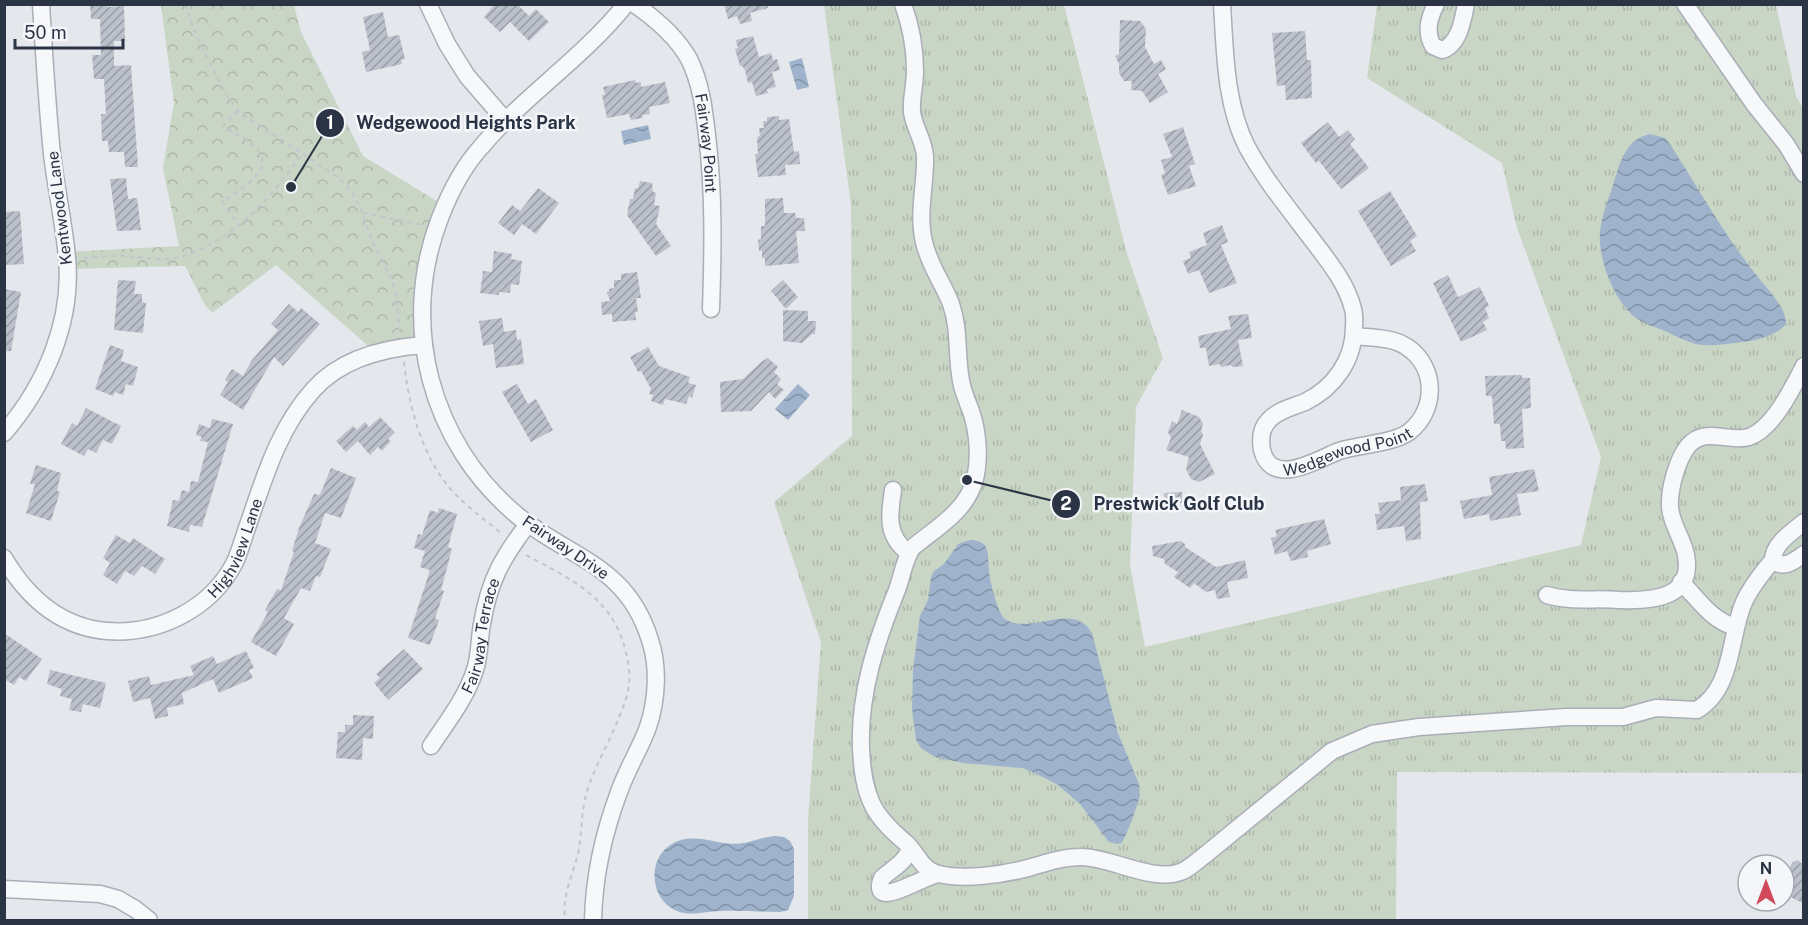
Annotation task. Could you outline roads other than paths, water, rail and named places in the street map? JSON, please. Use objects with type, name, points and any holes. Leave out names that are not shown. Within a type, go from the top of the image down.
[{"type":"street","name":"Kentwood Lane","points":[[4,433],[38,388],[61,325],[67,291],[67,259],[52,156],[41,4]]},
{"type":"street","points":[[428,4],[447,44],[467,76],[505,120]]},
{"type":"street","name":"Fairway Drive","points":[[593,921],[597,879],[609,824],[625,775],[648,727],[654,703],[655,661],[650,640],[642,619],[629,597],[614,580],[596,564],[548,538],[528,524],[488,487],[470,464],[438,407],[429,376],[424,345],[423,284],[427,256],[447,200],[479,148],[505,120],[596,38],[626,4]]},
{"type":"street","name":"Fairway Point","points":[[634,4],[664,27],[680,46],[694,70],[700,87],[705,114],[712,189],[711,309]]},
{"type":"street","points":[[903,4],[914,53],[913,116],[923,142],[925,155],[921,228],[929,260],[951,304],[957,328],[961,380],[975,427],[978,463],[975,480],[963,504],[952,517],[912,548],[909,553],[869,669],[862,704],[862,770],[873,806],[893,833],[910,848],[925,867],[938,874]]},
{"type":"street","name":"Wedgewood Point","points":[[1222,4],[1229,90],[1246,144],[1260,170],[1342,281],[1354,312],[1354,336],[1342,371],[1332,383],[1307,401],[1275,414],[1267,421],[1262,431],[1263,453],[1268,462],[1276,467],[1294,470],[1349,448],[1395,438],[1407,433],[1419,423],[1426,412],[1430,398],[1430,382],[1418,356],[1396,342],[1382,338],[1354,336]]},
{"type":"street","points":[[1436,4],[1430,16],[1428,29],[1433,46],[1442,50],[1452,45],[1466,4]]},
{"type":"street","points":[[1685,4],[1754,104],[1786,144],[1803,174]]},
{"type":"street","name":"Highview Lane","points":[[4,558],[35,600],[55,615],[77,625],[98,630],[140,631],[163,625],[186,614],[206,600],[224,580],[235,562],[275,448],[299,405],[315,387],[334,372],[375,352],[424,345]]},
{"type":"street","points":[[1547,595],[1561,599],[1646,600],[1660,598],[1674,592],[1686,568],[1686,555],[1670,508],[1674,483],[1687,448],[1695,440],[1704,436],[1736,438],[1748,437],[1757,433],[1770,421],[1791,392],[1803,366]]},
{"type":"street","points":[[893,490],[891,529],[898,544],[909,553]]},
{"type":"street","points":[[910,848],[902,862],[882,878],[881,887],[886,893],[896,893],[938,874],[988,876],[1068,858],[1097,858],[1148,872],[1176,873],[1215,848],[1332,751],[1372,734],[1419,727],[1566,717],[1623,717],[1656,708],[1697,710],[1710,699],[1721,681],[1728,664],[1735,627],[1748,593],[1773,560],[1778,547],[1803,522]]},
{"type":"street","name":"Fairway Terrace","points":[[431,746],[470,685],[477,667],[482,626],[492,583],[500,563],[528,524]]},
{"type":"street","points":[[1773,560],[1780,565],[1788,564],[1803,554]]},
{"type":"street","points":[[1681,582],[1710,614],[1735,627]]},
{"type":"street","points":[[4,889],[100,894],[118,899],[149,921]]},
{"type":"water","points":[[802,58],[809,87],[797,90],[789,62]]},
{"type":"water","points":[[648,125],[651,139],[624,145],[621,131]]},
{"type":"water","points":[[1650,134],[1665,138],[1670,144],[1736,248],[1784,312],[1786,324],[1775,333],[1748,341],[1715,345],[1699,344],[1640,321],[1632,315],[1618,297],[1601,253],[1601,225],[1625,152],[1635,141]]},
{"type":"water","points":[[798,384],[810,395],[788,420],[775,409]]},
{"type":"water","points":[[970,540],[979,541],[986,547],[992,588],[1005,619],[1027,624],[1074,619],[1084,624],[1092,633],[1118,733],[1139,784],[1140,796],[1122,843],[1109,842],[1080,804],[1058,785],[1037,774],[1022,768],[963,763],[935,757],[921,748],[916,740],[912,709],[913,669],[920,616],[928,600],[934,571],[944,564],[958,544]]},
{"type":"water","points":[[775,836],[784,837],[790,841],[794,849],[794,896],[788,910],[684,913],[665,903],[657,891],[655,869],[658,859],[667,847],[676,842],[697,838],[736,844]]},
{"type":"place","name":"Wedgewood Heights Park","points":[[291,187]]},
{"type":"place","name":"Prestwick Golf Club","points":[[967,480]]}]
